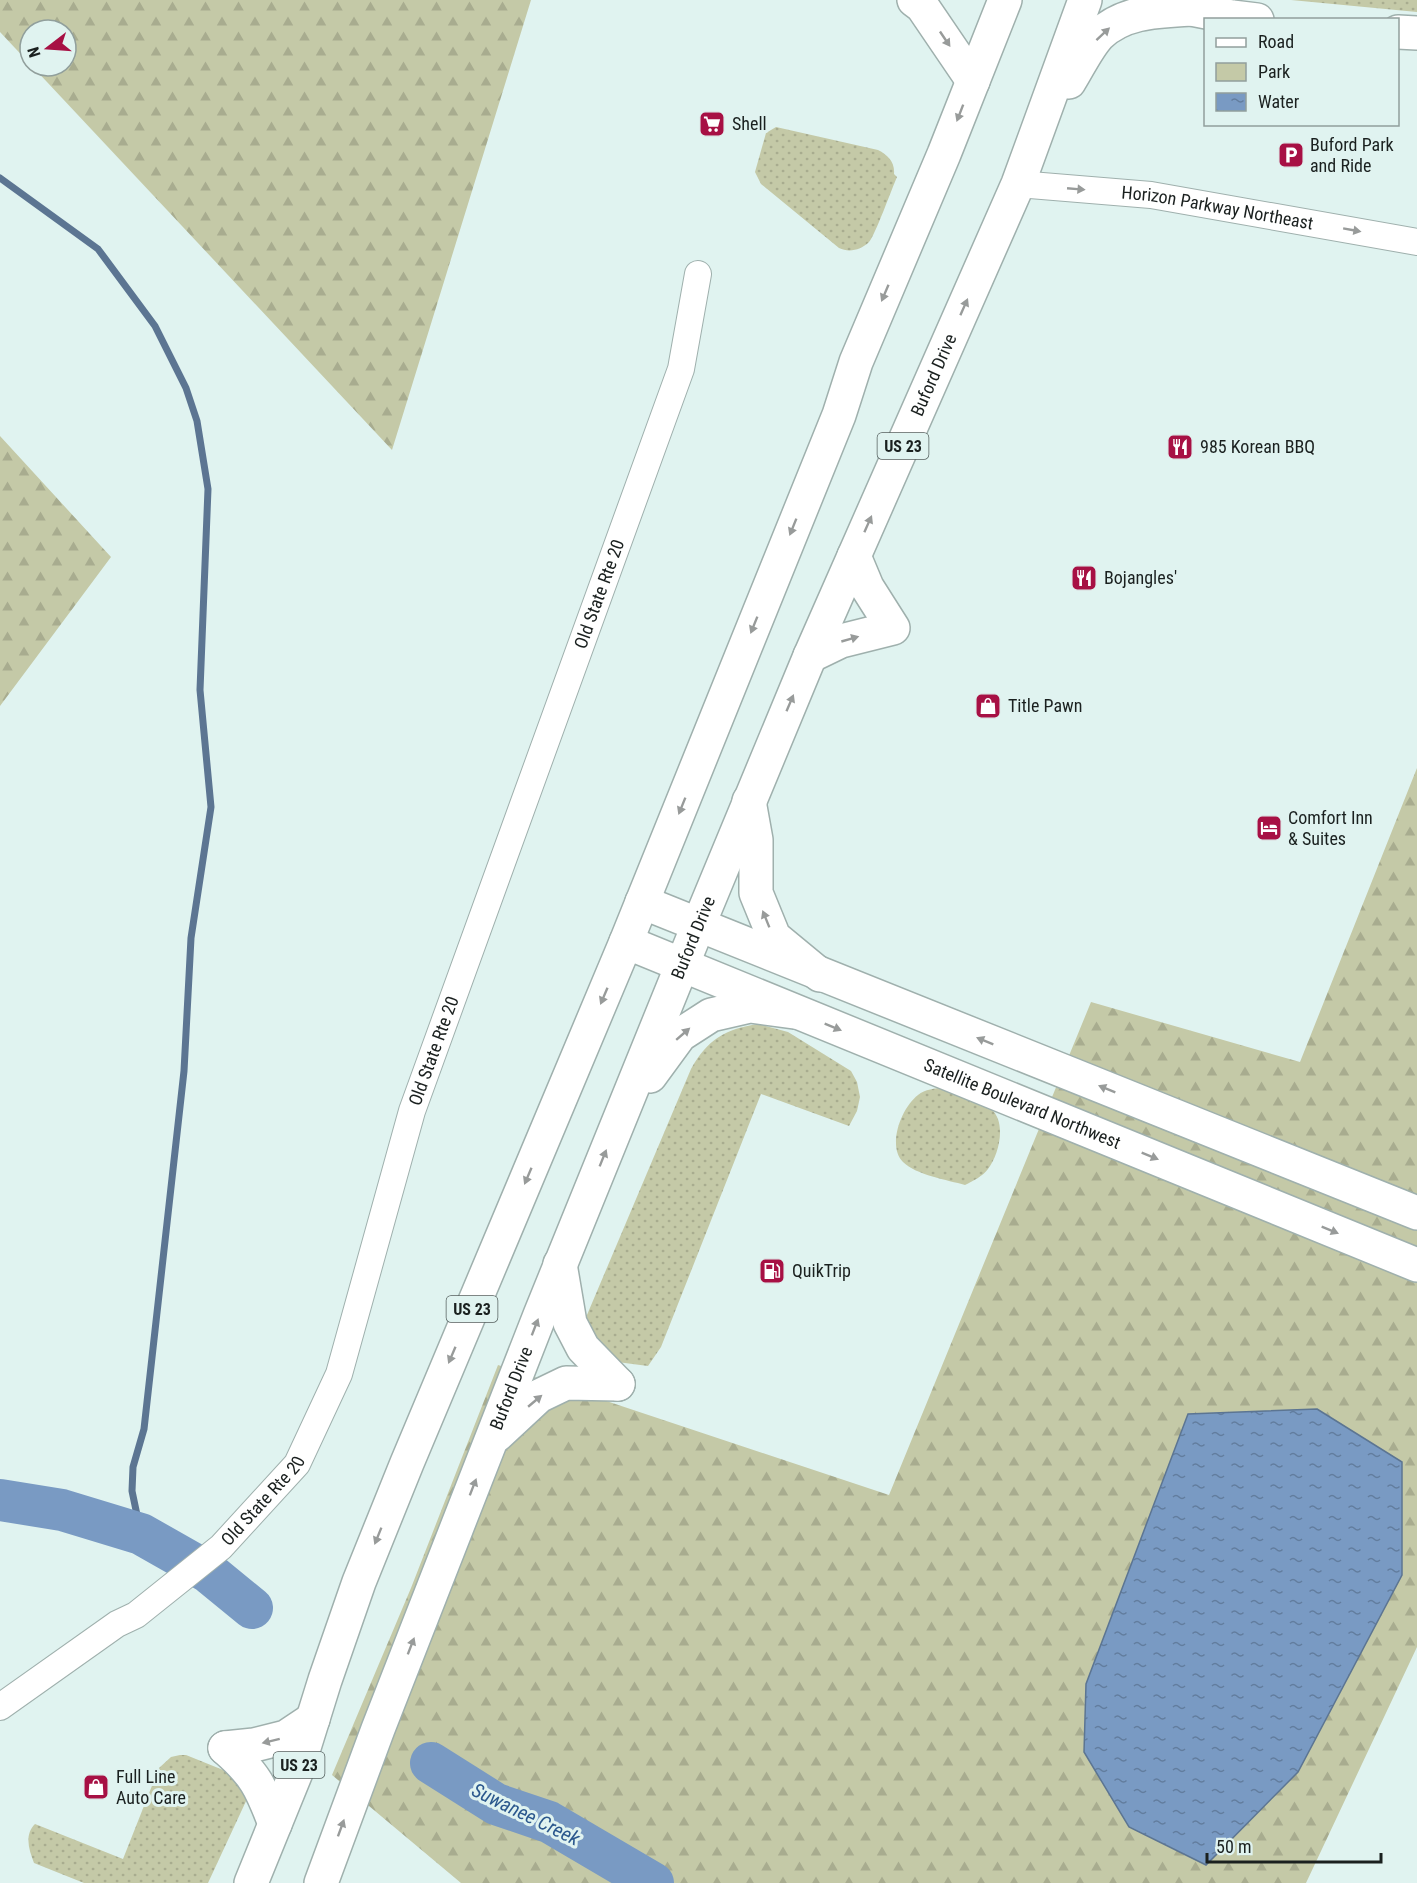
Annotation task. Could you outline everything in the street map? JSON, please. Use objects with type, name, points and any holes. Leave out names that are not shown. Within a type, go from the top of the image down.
[{"type":"main road","points":[[914,0],[922,6],[973,81]]},
{"type":"main road","name":"US 23","points":[[251,1883],[297,1770],[359,1582],[626,942],[835,425],[856,362],[944,154],[1005,0]]},
{"type":"main road","name":"Buford Drive","points":[[321,1883],[378,1729],[491,1440],[681,966],[810,656],[1018,184],[1084,0]]},
{"type":"main road","points":[[1149,0],[1241,18]]},
{"type":"main road","points":[[1035,135],[1098,36],[1115,23],[1143,12],[1191,9]]},
{"type":"main road","points":[[810,656],[841,641],[893,628],[867,587],[854,556]]},
{"type":"main road","points":[[749,801],[756,840],[756,893],[774,937],[820,975]]},
{"type":"main road","points":[[642,902],[1417,1213]]},
{"type":"main road","name":"Satellite Boulevard Northwest","points":[[626,942],[1417,1265]]},
{"type":"main road","points":[[622,1113],[680,1035],[711,1015],[750,1006],[794,1011]]},
{"type":"main road","points":[[491,1440],[540,1396],[566,1383],[618,1384],[583,1348],[570,1323],[561,1264]]},
{"type":"main road","points":[[231,1883],[270,1836],[263,1792],[246,1767],[225,1748],[254,1745],[286,1737],[313,1719]]},
{"type":"street","name":"Horizon Parkway Northeast","points":[[1018,184],[1151,195],[1417,242]]},
{"type":"street","name":"Old State Rte 20","points":[[0,1707],[117,1624],[136,1615],[221,1547],[297,1464],[339,1374],[412,1111],[681,369],[698,274]]},
{"type":"green space","points":[[0,0],[531,0],[392,450],[43,78],[78,78],[78,18],[18,18],[18,51],[0,32]]},
{"type":"green space","points":[[1291,0],[1417,0],[1417,12]]},
{"type":"green space","points":[[776,127],[878,150],[890,159],[897,177],[875,231],[866,245],[851,250],[839,248],[761,184],[755,172],[766,133]]},
{"type":"green space","points":[[0,436],[111,557],[0,706]]},
{"type":"green space","points":[[1417,768],[1417,1647],[1306,1883],[461,1883],[332,1775],[411,1588],[498,1365],[889,1495],[1091,1002],[1300,1062]]},
{"type":"green space","points":[[758,1024],[788,1032],[851,1071],[857,1082],[860,1097],[857,1111],[849,1126],[761,1094],[661,1347],[648,1366],[617,1362],[600,1355],[584,1322],[691,1069],[704,1050],[718,1038],[736,1029]]},
{"type":"green space","points":[[944,1087],[987,1106],[999,1122],[1000,1139],[992,1163],[983,1174],[965,1185],[924,1174],[909,1167],[898,1155],[896,1147],[898,1127],[912,1101],[924,1092]]},
{"type":"green space","points":[[186,1755],[238,1776],[247,1799],[208,1883],[84,1883],[34,1863],[29,1848],[29,1833],[35,1824],[123,1859],[159,1768],[171,1757]]},
{"type":"water","points":[[1317,1409],[1402,1462],[1402,1575],[1298,1772],[1206,1865],[1129,1827],[1084,1752],[1086,1684],[1188,1414]]},
{"type":"waterway","points":[[0,178],[98,249],[155,326],[186,388],[197,421],[208,489],[200,690],[211,807],[191,938],[184,1071],[144,1429],[133,1467],[132,1491],[141,1534]]},
{"type":"waterway","name":"Suwanee Creek","points":[[0,1500],[62,1510],[141,1534],[208,1572],[252,1608]]},
{"type":"waterway","name":"Suwanee Creek","points":[[431,1763],[496,1804],[549,1822],[653,1883]]},
{"type":"place","name":"Shell","points":[[712,124]]},
{"type":"place","name":"Buford Park and Ride","points":[[1291,155]]},
{"type":"place","name":"985 Korean BBQ","points":[[1180,447]]},
{"type":"place","name":"Bojangles'","points":[[1084,578]]},
{"type":"place","name":"Title Pawn","points":[[988,706]]},
{"type":"place","name":"Comfort Inn & Suites","points":[[1269,828]]},
{"type":"place","name":"QuikTrip","points":[[772,1271]]},
{"type":"place","name":"Full Line Auto Care","points":[[96,1787]]}]
